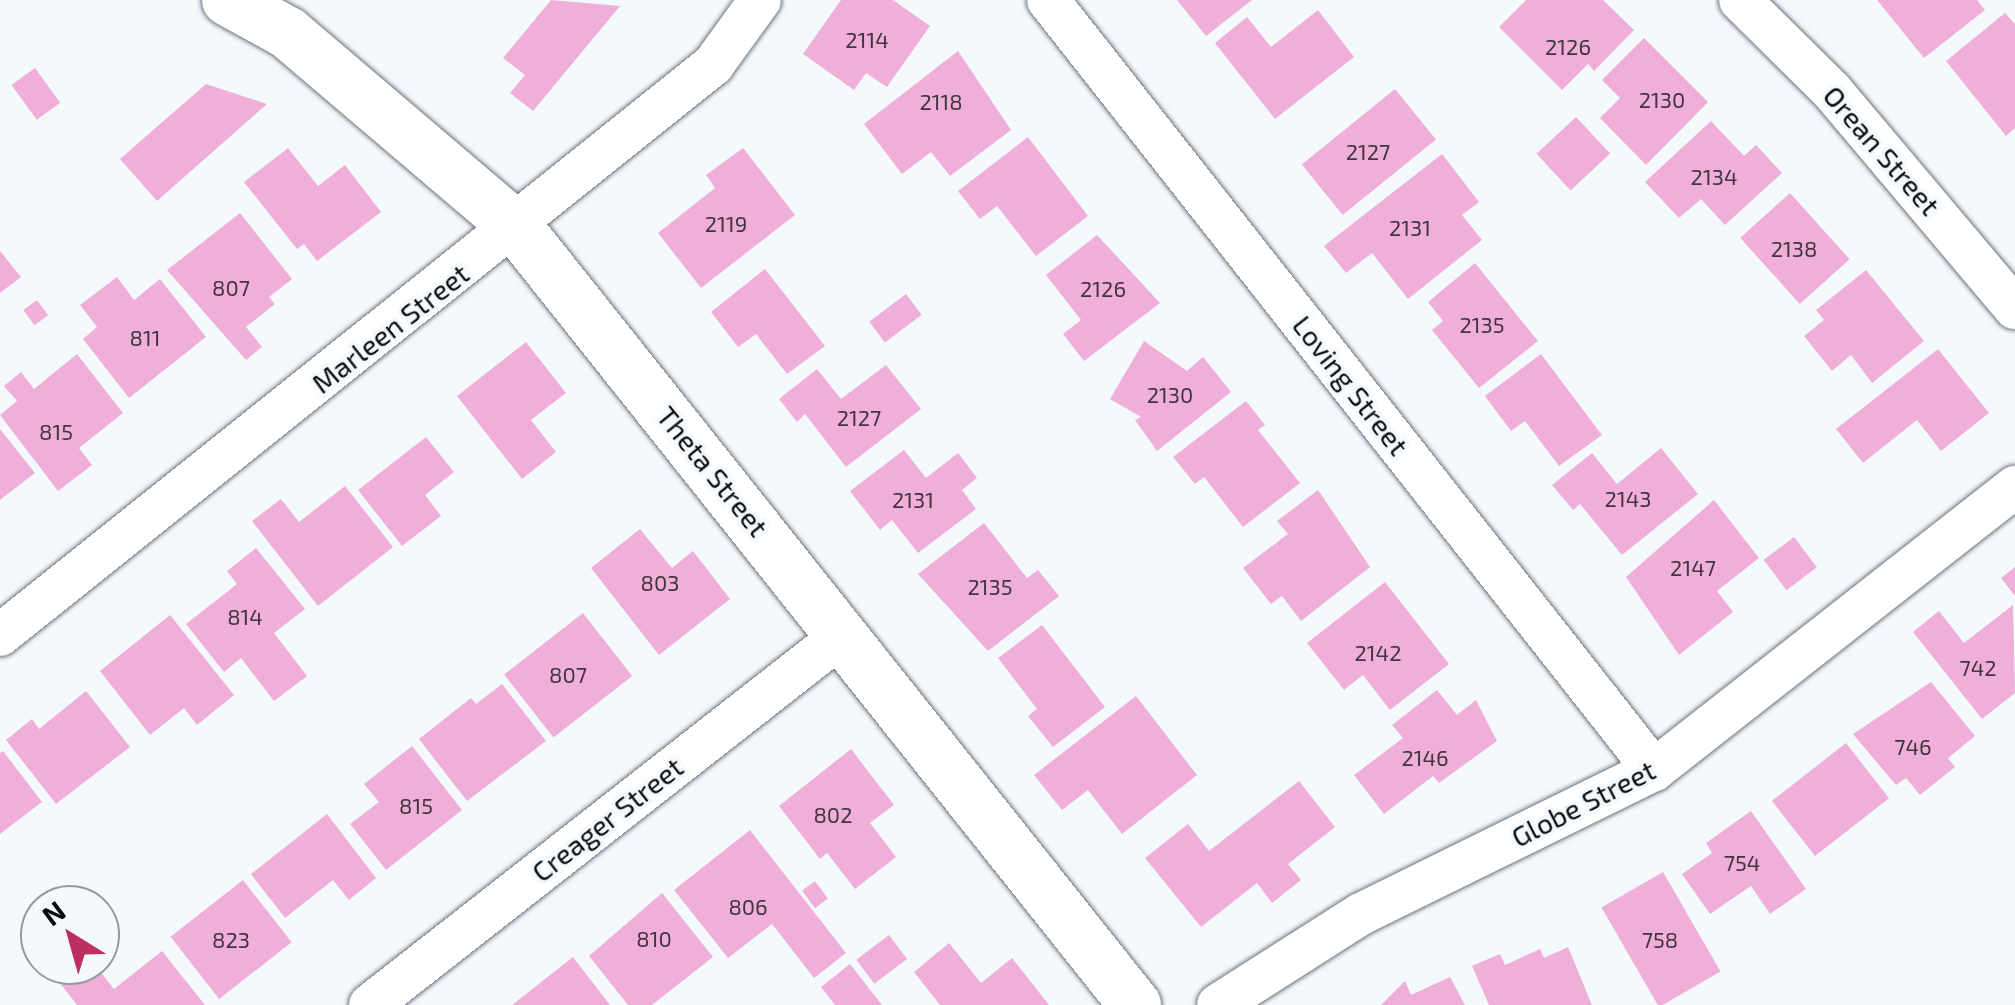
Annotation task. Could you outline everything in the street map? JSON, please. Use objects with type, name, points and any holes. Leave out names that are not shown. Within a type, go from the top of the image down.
[{"type":"street","name":"Theta Street","points":[[228,0],[288,33],[517,228],[844,634],[1135,1005]]},
{"type":"street","name":"Marleen Street","points":[[0,635],[517,228],[713,66],[760,0]]},
{"type":"street","name":"Loving Street","points":[[1048,0],[1654,770]]},
{"type":"street","name":"Orean Street","points":[[1740,0],[1832,91],[2015,308]]},
{"type":"street","name":"Globe Street","points":[[1218,1005],[1361,914],[1654,770],[2015,487]]},
{"type":"street","name":"Creager Street","points":[[370,1005],[844,634]]},
{"type":"building","points":[[551,0],[620,6],[533,111],[510,93],[525,75],[503,58]]},
{"type":"building","points":[[841,0],[893,0],[930,26],[887,87],[866,73],[854,90],[803,54]]},
{"type":"building","points":[[1177,0],[1252,0],[1206,36]]},
{"type":"building","points":[[1526,0],[1603,0],[1634,30],[1594,71],[1588,64],[1562,90],[1499,27]]},
{"type":"building","points":[[1877,0],[1977,0],[1985,10],[1924,58]]},
{"type":"building","points":[[1318,10],[1354,57],[1275,119],[1215,43],[1247,17],[1271,47]]},
{"type":"building","points":[[2005,13],[2015,24],[2015,128],[2006,136],[1946,61]]},
{"type":"building","points":[[1644,38],[1708,102],[1646,165],[1600,118],[1620,98],[1602,80]]},
{"type":"building","points":[[958,51],[1011,130],[950,176],[931,152],[902,174],[864,124]]},
{"type":"building","points":[[35,68],[60,103],[37,120],[12,85]]},
{"type":"building","points":[[206,84],[267,104],[157,201],[120,159]]},
{"type":"building","points":[[1395,89],[1436,140],[1343,215],[1302,165]]},
{"type":"building","points":[[1576,117],[1610,154],[1571,190],[1537,154]]},
{"type":"building","points":[[1711,121],[1744,156],[1756,145],[1782,173],[1725,225],[1701,199],[1679,218],[1645,182]]},
{"type":"building","points":[[1028,137],[1088,216],[1036,256],[997,206],[980,219],[958,191]]},
{"type":"building","points":[[288,148],[318,186],[345,165],[381,212],[317,261],[304,244],[297,249],[244,182]]},
{"type":"building","points":[[743,148],[795,215],[701,288],[658,233],[715,188],[706,175]]},
{"type":"building","points":[[1442,154],[1479,202],[1462,215],[1482,240],[1408,299],[1372,253],[1346,273],[1324,246]]},
{"type":"building","points":[[1790,193],[1850,259],[1800,304],[1740,238]]},
{"type":"building","points":[[240,213],[292,279],[269,297],[275,304],[246,327],[262,347],[246,360],[167,270]]},
{"type":"building","points":[[1097,235],[1160,303],[1084,361],[1063,334],[1081,320],[1046,275]]},
{"type":"building","points":[[0,251],[21,277],[0,293]]},
{"type":"building","points":[[1475,263],[1538,341],[1479,388],[1432,330],[1443,321],[1428,302]]},
{"type":"building","points":[[765,269],[825,346],[787,374],[756,334],[738,347],[711,312]]},
{"type":"building","points":[[1866,270],[1924,341],[1872,383],[1851,355],[1832,371],[1804,336],[1824,320],[1816,310]]},
{"type":"building","points":[[117,277],[134,300],[160,279],[206,337],[129,398],[83,339],[97,327],[80,305]]},
{"type":"building","points":[[906,294],[922,315],[885,342],[869,322]]},
{"type":"building","points":[[37,300],[48,315],[34,325],[23,310]]},
{"type":"building","points":[[1144,341],[1187,371],[1203,357],[1231,392],[1157,451],[1135,420],[1141,417],[1110,399]]},
{"type":"building","points":[[526,342],[566,393],[531,420],[556,452],[522,479],[457,396]]},
{"type":"building","points":[[1938,349],[1989,413],[1941,451],[1917,420],[1863,463],[1836,429]]},
{"type":"building","points":[[77,354],[123,413],[79,448],[92,465],[58,491],[0,415],[17,401],[4,386],[21,372],[34,389]]},
{"type":"building","points":[[1541,354],[1602,435],[1559,466],[1525,421],[1511,431],[1485,396]]},
{"type":"building","points":[[886,365],[921,409],[846,467],[805,414],[797,422],[779,399],[817,369],[841,399]]},
{"type":"building","points":[[1246,401],[1265,425],[1258,430],[1300,483],[1243,527],[1204,477],[1195,484],[1173,457]]},
{"type":"building","points":[[0,429],[35,473],[0,500]]},
{"type":"building","points":[[426,437],[454,472],[425,495],[441,516],[402,546],[358,490]]},
{"type":"building","points":[[1661,448],[1698,494],[1622,555],[1580,504],[1573,510],[1552,485],[1592,453],[1617,484]]},
{"type":"building","points":[[904,450],[926,478],[958,453],[977,478],[962,490],[976,509],[918,553],[892,520],[880,530],[850,491]]},
{"type":"building","points":[[345,486],[393,547],[318,606],[252,521],[281,499],[299,522]]},
{"type":"building","points":[[1318,490],[1370,567],[1301,621],[1282,596],[1271,604],[1243,568],[1288,534],[1277,521]]},
{"type":"building","points":[[1714,500],[1759,558],[1717,591],[1733,612],[1679,655],[1626,577]]},
{"type":"building","points":[[984,523],[1027,578],[1038,570],[1059,596],[988,651],[918,574]]},
{"type":"building","points":[[640,529],[672,568],[693,551],[730,599],[659,655],[591,568]]},
{"type":"building","points":[[1794,537],[1817,567],[1787,590],[1764,560]]},
{"type":"building","points":[[256,548],[305,609],[274,633],[307,676],[274,701],[241,658],[224,672],[186,624],[237,584],[227,571]]},
{"type":"building","points":[[2015,567],[2015,596],[2001,578]]},
{"type":"building","points":[[1385,582],[1449,664],[1390,710],[1363,675],[1344,690],[1307,643]]},
{"type":"building","points":[[2013,605],[2015,693],[1982,719],[1913,632],[1939,611],[1964,643]]},
{"type":"building","points":[[583,613],[632,676],[553,738],[504,675]]},
{"type":"building","points":[[170,615],[234,695],[197,725],[184,708],[150,735],[100,671]]},
{"type":"building","points":[[1042,625],[1105,707],[1053,747],[1028,716],[1037,709],[998,658]]},
{"type":"building","points":[[1931,682],[1975,736],[1948,758],[1955,767],[1920,795],[1906,778],[1896,785],[1853,734]]},
{"type":"building","points":[[502,684],[546,741],[467,801],[419,739],[471,698],[476,704]]},
{"type":"building","points":[[1437,690],[1457,715],[1476,700],[1497,741],[1439,783],[1433,776],[1384,814],[1354,775],[1403,738],[1392,725]]},
{"type":"building","points":[[86,691],[130,747],[56,804],[6,740],[32,719],[39,729]]},
{"type":"building","points":[[1136,696],[1197,775],[1122,834],[1088,790],[1062,810],[1034,775]]},
{"type":"building","points":[[1846,743],[1889,798],[1815,856],[1772,801]]},
{"type":"building","points":[[412,746],[462,810],[386,870],[350,824],[379,802],[364,784]]},
{"type":"building","points":[[851,749],[894,805],[870,823],[896,857],[855,889],[827,853],[820,859],[779,806]]},
{"type":"building","points":[[3,751],[42,802],[0,834],[0,753]]},
{"type":"building","points":[[1299,781],[1335,827],[1288,864],[1301,880],[1272,903],[1257,883],[1201,927],[1145,858],[1188,824],[1209,851]]},
{"type":"building","points":[[1751,811],[1806,889],[1770,914],[1751,886],[1710,914],[1682,874],[1712,853],[1706,843]]},
{"type":"building","points":[[327,814],[376,878],[349,900],[333,880],[285,918],[251,874]]},
{"type":"building","points":[[750,830],[846,953],[814,978],[772,924],[728,958],[674,890]]},
{"type":"building","points":[[1663,872],[1720,972],[1658,1005],[1602,908]]},
{"type":"building","points":[[243,880],[292,942],[219,999],[171,937]]},
{"type":"building","points":[[815,881],[828,899],[815,908],[802,890]]},
{"type":"building","points":[[662,893],[713,957],[652,1005],[628,1005],[589,956]]},
{"type":"building","points":[[889,935],[907,959],[874,984],[856,960]]},
{"type":"building","points":[[949,943],[981,983],[1012,958],[1049,1005],[940,1005],[914,972]]},
{"type":"building","points":[[1568,947],[1592,1005],[1489,1005],[1472,966],[1500,954],[1505,965],[1540,949],[1544,958]]},
{"type":"building","points":[[162,951],[205,1005],[77,1005],[61,985],[111,985],[114,989]]},
{"type":"building","points":[[573,957],[610,1005],[512,1005]]},
{"type":"building","points":[[850,964],[882,1005],[835,1005],[821,987]]},
{"type":"building","points":[[1450,977],[1465,1005],[1381,1005],[1405,981],[1411,995]]}]
